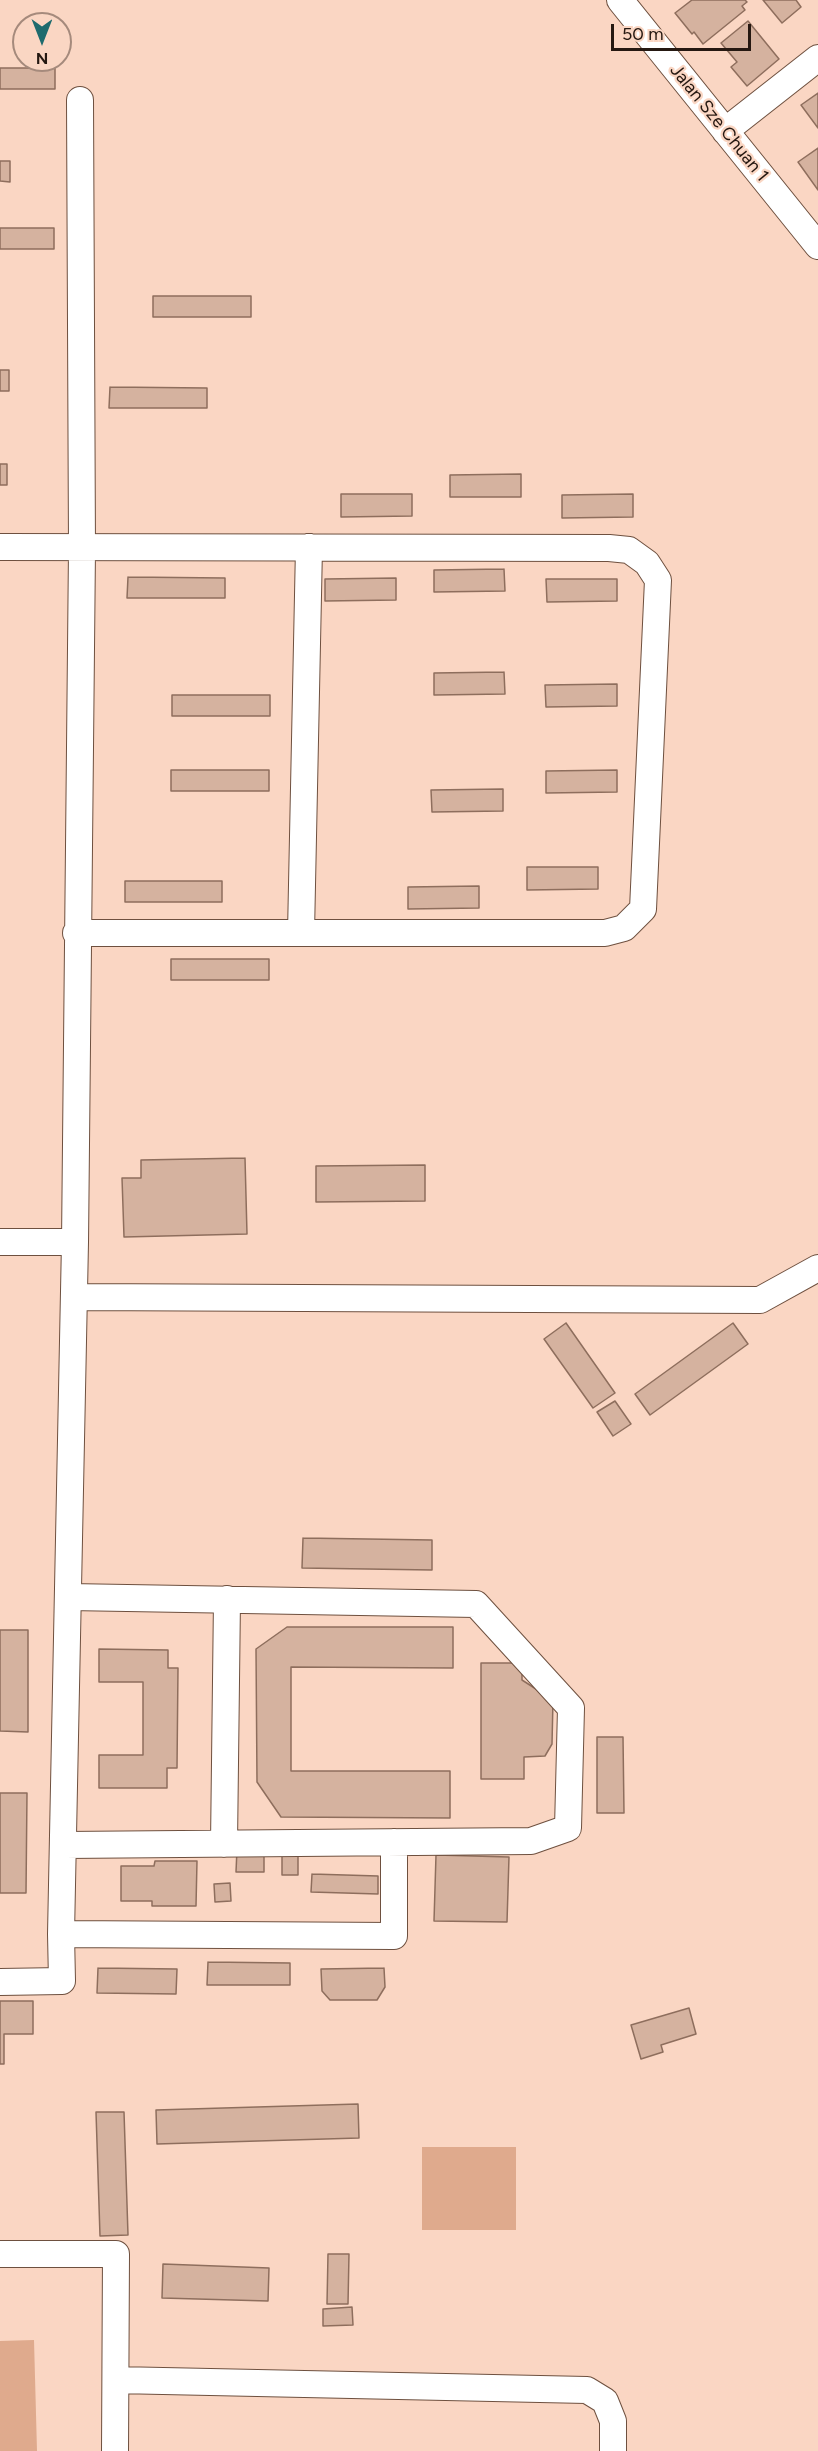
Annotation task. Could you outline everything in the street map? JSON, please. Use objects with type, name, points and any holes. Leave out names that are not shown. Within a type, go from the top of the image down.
[{"type":"street","name":"Jalan Sze Chuan 1","points":[[620,0],[818,246]]},
{"type":"street","points":[[725,131],[818,58]]},
{"type":"street","points":[[0,1982],[62,1981],[75,1242],[76,933],[82,549],[80,100]]},
{"type":"street","points":[[0,547],[629,550],[647,563],[658,580],[643,909],[624,928],[605,933],[76,933]]},
{"type":"street","points":[[301,933],[309,547]]},
{"type":"street","points":[[0,1242],[75,1242]]},
{"type":"street","points":[[74,1297],[760,1300],[818,1268]]},
{"type":"street","points":[[64,1845],[531,1841],[568,1828],[571,1708],[476,1604],[69,1597]]},
{"type":"street","points":[[224,1844],[227,1599]]},
{"type":"street","points":[[62,1934],[393,1936],[394,1842]]},
{"type":"street","points":[[0,2254],[116,2254],[115,2451]]},
{"type":"street","points":[[116,2380],[587,2390],[605,2401],[612,2421],[613,2451]]},
{"type":"shaded area","points":[[422,2147],[516,2147],[516,2230],[422,2230]]},
{"type":"shaded area","points":[[34,2340],[37,2451],[0,2451],[0,2341]]},
{"type":"building","points":[[692,0],[745,0],[747,2],[742,6],[745,10],[703,44],[675,13]]},
{"type":"building","points":[[763,0],[796,0],[801,7],[782,23]]},
{"type":"building","points":[[748,21],[779,59],[747,86],[731,67],[737,62],[721,43]]},
{"type":"building","points":[[0,68],[12,68],[12,72],[55,72],[55,89],[0,89]]},
{"type":"building","points":[[818,93],[818,128],[801,105]]},
{"type":"building","points":[[818,148],[818,190],[798,162]]},
{"type":"building","points":[[0,161],[10,161],[10,182],[0,181]]},
{"type":"building","points":[[0,228],[54,228],[54,249],[0,249]]},
{"type":"building","points":[[153,296],[251,296],[251,317],[153,317]]},
{"type":"building","points":[[0,370],[9,370],[9,391],[0,391]]},
{"type":"building","points":[[110,387],[207,388],[207,408],[109,408]]},
{"type":"building","points":[[0,464],[7,464],[7,485],[0,485]]},
{"type":"building","points":[[521,474],[521,497],[450,497],[450,475]]},
{"type":"building","points":[[341,494],[412,494],[412,516],[341,517]]},
{"type":"building","points":[[633,494],[633,517],[562,518],[562,495]]},
{"type":"building","points":[[504,569],[505,591],[434,592],[434,570]]},
{"type":"building","points":[[128,577],[225,578],[225,598],[127,598]]},
{"type":"building","points":[[396,578],[396,600],[325,601],[325,579]]},
{"type":"building","points":[[546,579],[617,579],[617,601],[547,602]]},
{"type":"building","points":[[504,672],[505,694],[434,695],[434,673]]},
{"type":"building","points":[[617,684],[617,706],[546,707],[545,685]]},
{"type":"building","points":[[172,695],[270,695],[270,716],[172,716]]},
{"type":"building","points":[[171,770],[269,770],[269,791],[171,791]]},
{"type":"building","points":[[617,770],[617,792],[546,793],[546,771]]},
{"type":"building","points":[[503,789],[503,811],[432,812],[431,790]]},
{"type":"building","points":[[527,867],[598,867],[598,889],[527,890]]},
{"type":"building","points":[[125,881],[222,881],[222,902],[125,902]]},
{"type":"building","points":[[479,886],[479,908],[408,909],[408,887]]},
{"type":"building","points":[[171,959],[269,959],[269,980],[171,980]]},
{"type":"building","points":[[245,1158],[247,1234],[124,1237],[122,1178],[141,1178],[141,1160]]},
{"type":"building","points":[[425,1165],[425,1201],[316,1202],[316,1166]]},
{"type":"building","points":[[566,1323],[615,1393],[593,1408],[544,1339]]},
{"type":"building","points":[[733,1323],[748,1344],[650,1415],[635,1394]]},
{"type":"building","points":[[615,1401],[631,1424],[613,1436],[597,1412]]},
{"type":"building","points":[[303,1538],[432,1540],[432,1570],[302,1568]]},
{"type":"building","points":[[287,1627],[453,1627],[453,1668],[291,1667],[291,1771],[450,1771],[450,1818],[281,1817],[257,1782],[256,1649]]},
{"type":"building","points":[[0,1630],[28,1630],[28,1732],[0,1731]]},
{"type":"building","points":[[99,1649],[168,1650],[168,1668],[178,1668],[177,1768],[167,1768],[167,1788],[99,1788],[99,1755],[143,1755],[143,1682],[99,1682]]},
{"type":"building","points":[[481,1663],[522,1663],[522,1680],[553,1700],[552,1744],[545,1756],[524,1757],[524,1779],[481,1779]]},
{"type":"building","points":[[597,1737],[623,1737],[624,1813],[597,1813]]},
{"type":"building","points":[[0,1793],[27,1793],[26,1893],[0,1893]]},
{"type":"building","points":[[237,1849],[264,1850],[264,1872],[236,1872]]},
{"type":"building","points":[[282,1849],[298,1849],[298,1875],[282,1875]]},
{"type":"building","points":[[436,1855],[509,1857],[507,1922],[434,1921]]},
{"type":"building","points":[[155,1861],[197,1861],[196,1906],[152,1906],[152,1901],[121,1901],[121,1866],[154,1866]]},
{"type":"building","points":[[312,1874],[378,1876],[378,1894],[311,1892]]},
{"type":"building","points":[[230,1883],[231,1901],[215,1902],[214,1884]]},
{"type":"building","points":[[208,1962],[290,1963],[290,1985],[207,1985]]},
{"type":"building","points":[[98,1968],[177,1969],[176,1994],[97,1993]]},
{"type":"building","points":[[384,1968],[385,1987],[377,2000],[330,2000],[322,1991],[321,1969]]},
{"type":"building","points":[[0,2001],[33,2001],[33,2034],[4,2034],[4,2064],[0,2064]]},
{"type":"building","points":[[689,2008],[696,2034],[661,2045],[663,2052],[641,2059],[631,2025]]},
{"type":"building","points":[[358,2104],[359,2138],[157,2144],[156,2110]]},
{"type":"building","points":[[96,2112],[124,2112],[128,2235],[100,2236]]},
{"type":"building","points":[[328,2254],[349,2254],[348,2304],[327,2304]]},
{"type":"building","points":[[163,2264],[269,2268],[268,2301],[162,2298]]},
{"type":"building","points":[[352,2307],[353,2325],[323,2326],[323,2309]]}]
